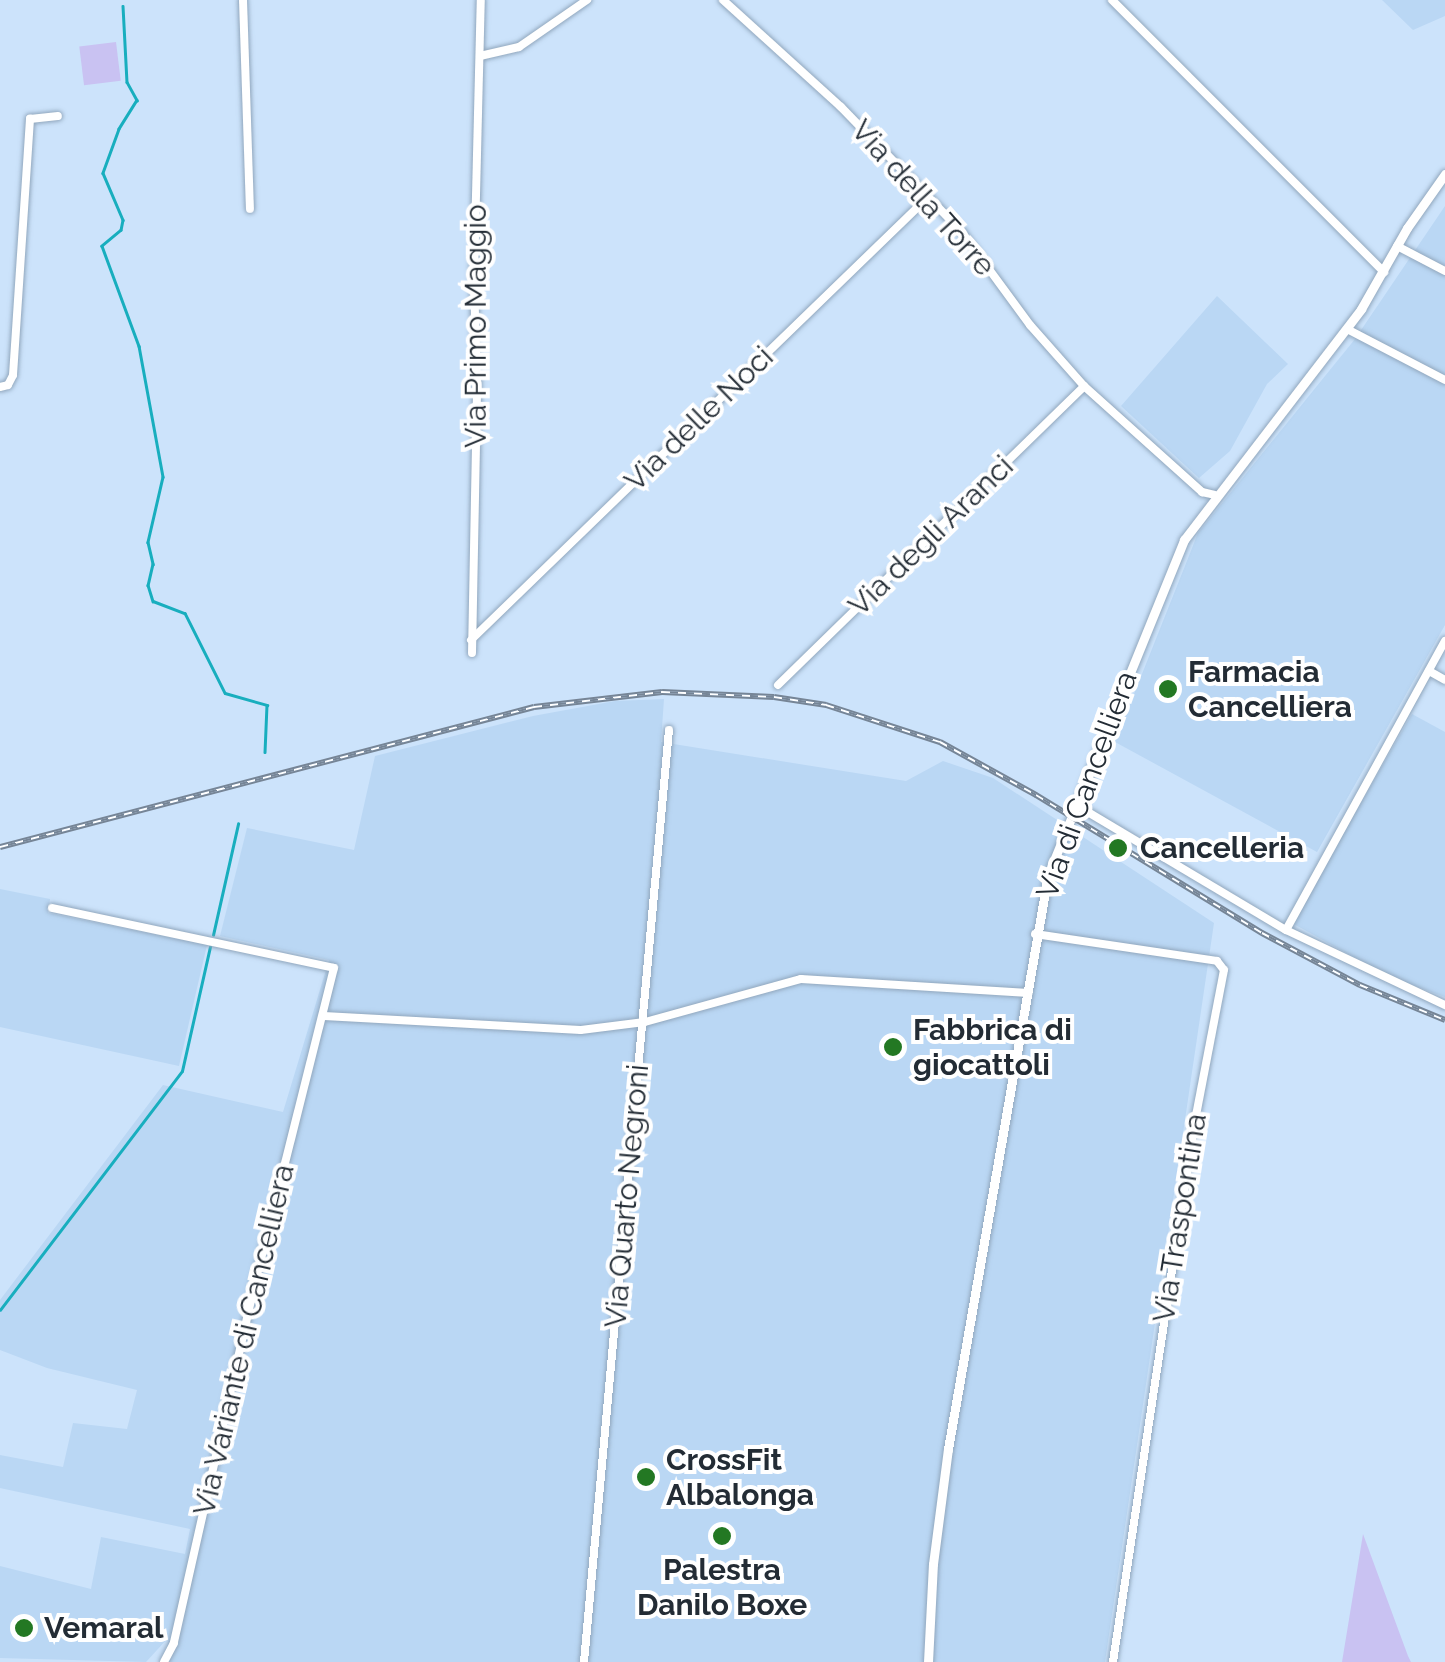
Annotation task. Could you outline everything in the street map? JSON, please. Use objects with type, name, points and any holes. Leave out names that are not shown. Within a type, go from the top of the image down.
[{"type":"street","points":[[243,0],[250,209]]},
{"type":"street","name":"Via Primo Maggio","points":[[472,653],[482,0]]},
{"type":"street","points":[[480,56],[520,48],[586,0]]},
{"type":"street","name":"Via della Torre","points":[[723,0],[840,107],[971,243],[1030,326],[1084,386],[1198,488],[1215,495]]},
{"type":"street","points":[[1112,0],[1384,272]]},
{"type":"street","points":[[0,387],[8,385],[13,375],[30,119],[58,116]]},
{"type":"street","name":"Via di Cancelliera","points":[[928,1662],[933,1564],[948,1449],[1029,993],[1034,934],[1048,875],[1162,586],[1200,516],[1346,329],[1445,174]]},
{"type":"street","name":"Via delle Noci","points":[[471,640],[926,199]]},
{"type":"street","points":[[1397,246],[1445,272]]},
{"type":"street","points":[[1346,329],[1445,380]]},
{"type":"street","name":"Via degli Aranci","points":[[778,685],[1084,386]]},
{"type":"street","points":[[1198,488],[1200,516]]},
{"type":"street","points":[[1286,930],[1445,641]]},
{"type":"street","points":[[1429,671],[1445,680]]},
{"type":"street","name":"Via Quarto Negroni","points":[[584,1662],[669,730]]},
{"type":"street","points":[[1076,805],[1286,930],[1445,1004]]},
{"type":"street","name":"Via Variante di Cancelliera","points":[[52,908],[334,968],[249,1306],[174,1643],[164,1662]]},
{"type":"street","name":"Via Traspontina","points":[[1034,934],[1217,961],[1224,970],[1193,1131],[1113,1662]]},
{"type":"street","points":[[324,1016],[570,1030],[645,1022],[801,979],[1029,993]]},
{"type":"shaded area","points":[[1382,0],[1445,0],[1445,16],[1413,30]]},
{"type":"shaded area","points":[[116,42],[121,81],[84,85],[79,47]]},
{"type":"shaded area","points":[[1445,206],[1445,625],[1317,852],[1115,742],[1198,533],[1355,339]]},
{"type":"shaded area","points":[[1217,296],[1288,364],[1267,384],[1230,451],[1199,478],[1121,406]]},
{"type":"shaded area","points":[[664,699],[661,742],[906,781],[943,761],[993,778],[1214,923],[1105,1662],[164,1662],[169,1637],[146,1662],[0,1658],[0,1566],[91,1589],[101,1537],[185,1554],[190,1529],[0,1488],[0,1455],[63,1467],[73,1423],[127,1429],[137,1390],[47,1368],[0,1350],[0,1300],[163,1085],[283,1112],[329,960],[220,936],[247,828],[354,850],[375,756],[533,716],[615,701]]},
{"type":"shaded area","points":[[1412,714],[1445,732],[1445,997],[1388,976],[1292,923]]},
{"type":"shaded area","points":[[0,889],[50,899],[48,913],[207,945],[179,1066],[0,1027]]},
{"type":"shaded area","points":[[1363,1534],[1408,1656],[1411,1662],[1342,1662]]},
{"type":"waterway","points":[[123,6],[127,82],[137,100],[119,129],[103,173],[123,220],[121,230],[102,246],[139,346],[163,477],[148,542],[153,564],[148,585],[153,601],[185,613],[225,693],[267,705],[265,752]]},
{"type":"waterway","points":[[213,935],[238,824]]},
{"type":"waterway","points":[[0,1310],[182,1071],[210,947]]},
{"type":"railway","points":[[0,847],[534,707],[662,692],[774,697],[826,705],[940,742],[1036,795],[1262,933],[1360,985],[1445,1020]]},
{"type":"place","name":"Farmacia Cancelliera","points":[[1168,689]]},
{"type":"place","name":"Cancelleria","points":[[1118,848]]},
{"type":"place","name":"Fabbrica di giocattoli","points":[[893,1047]]},
{"type":"place","name":"CrossFit Albalonga","points":[[646,1477]]},
{"type":"place","name":"Palestra Danilo Boxe","points":[[722,1536]]},
{"type":"place","name":"Vemaral","points":[[24,1628]]}]
